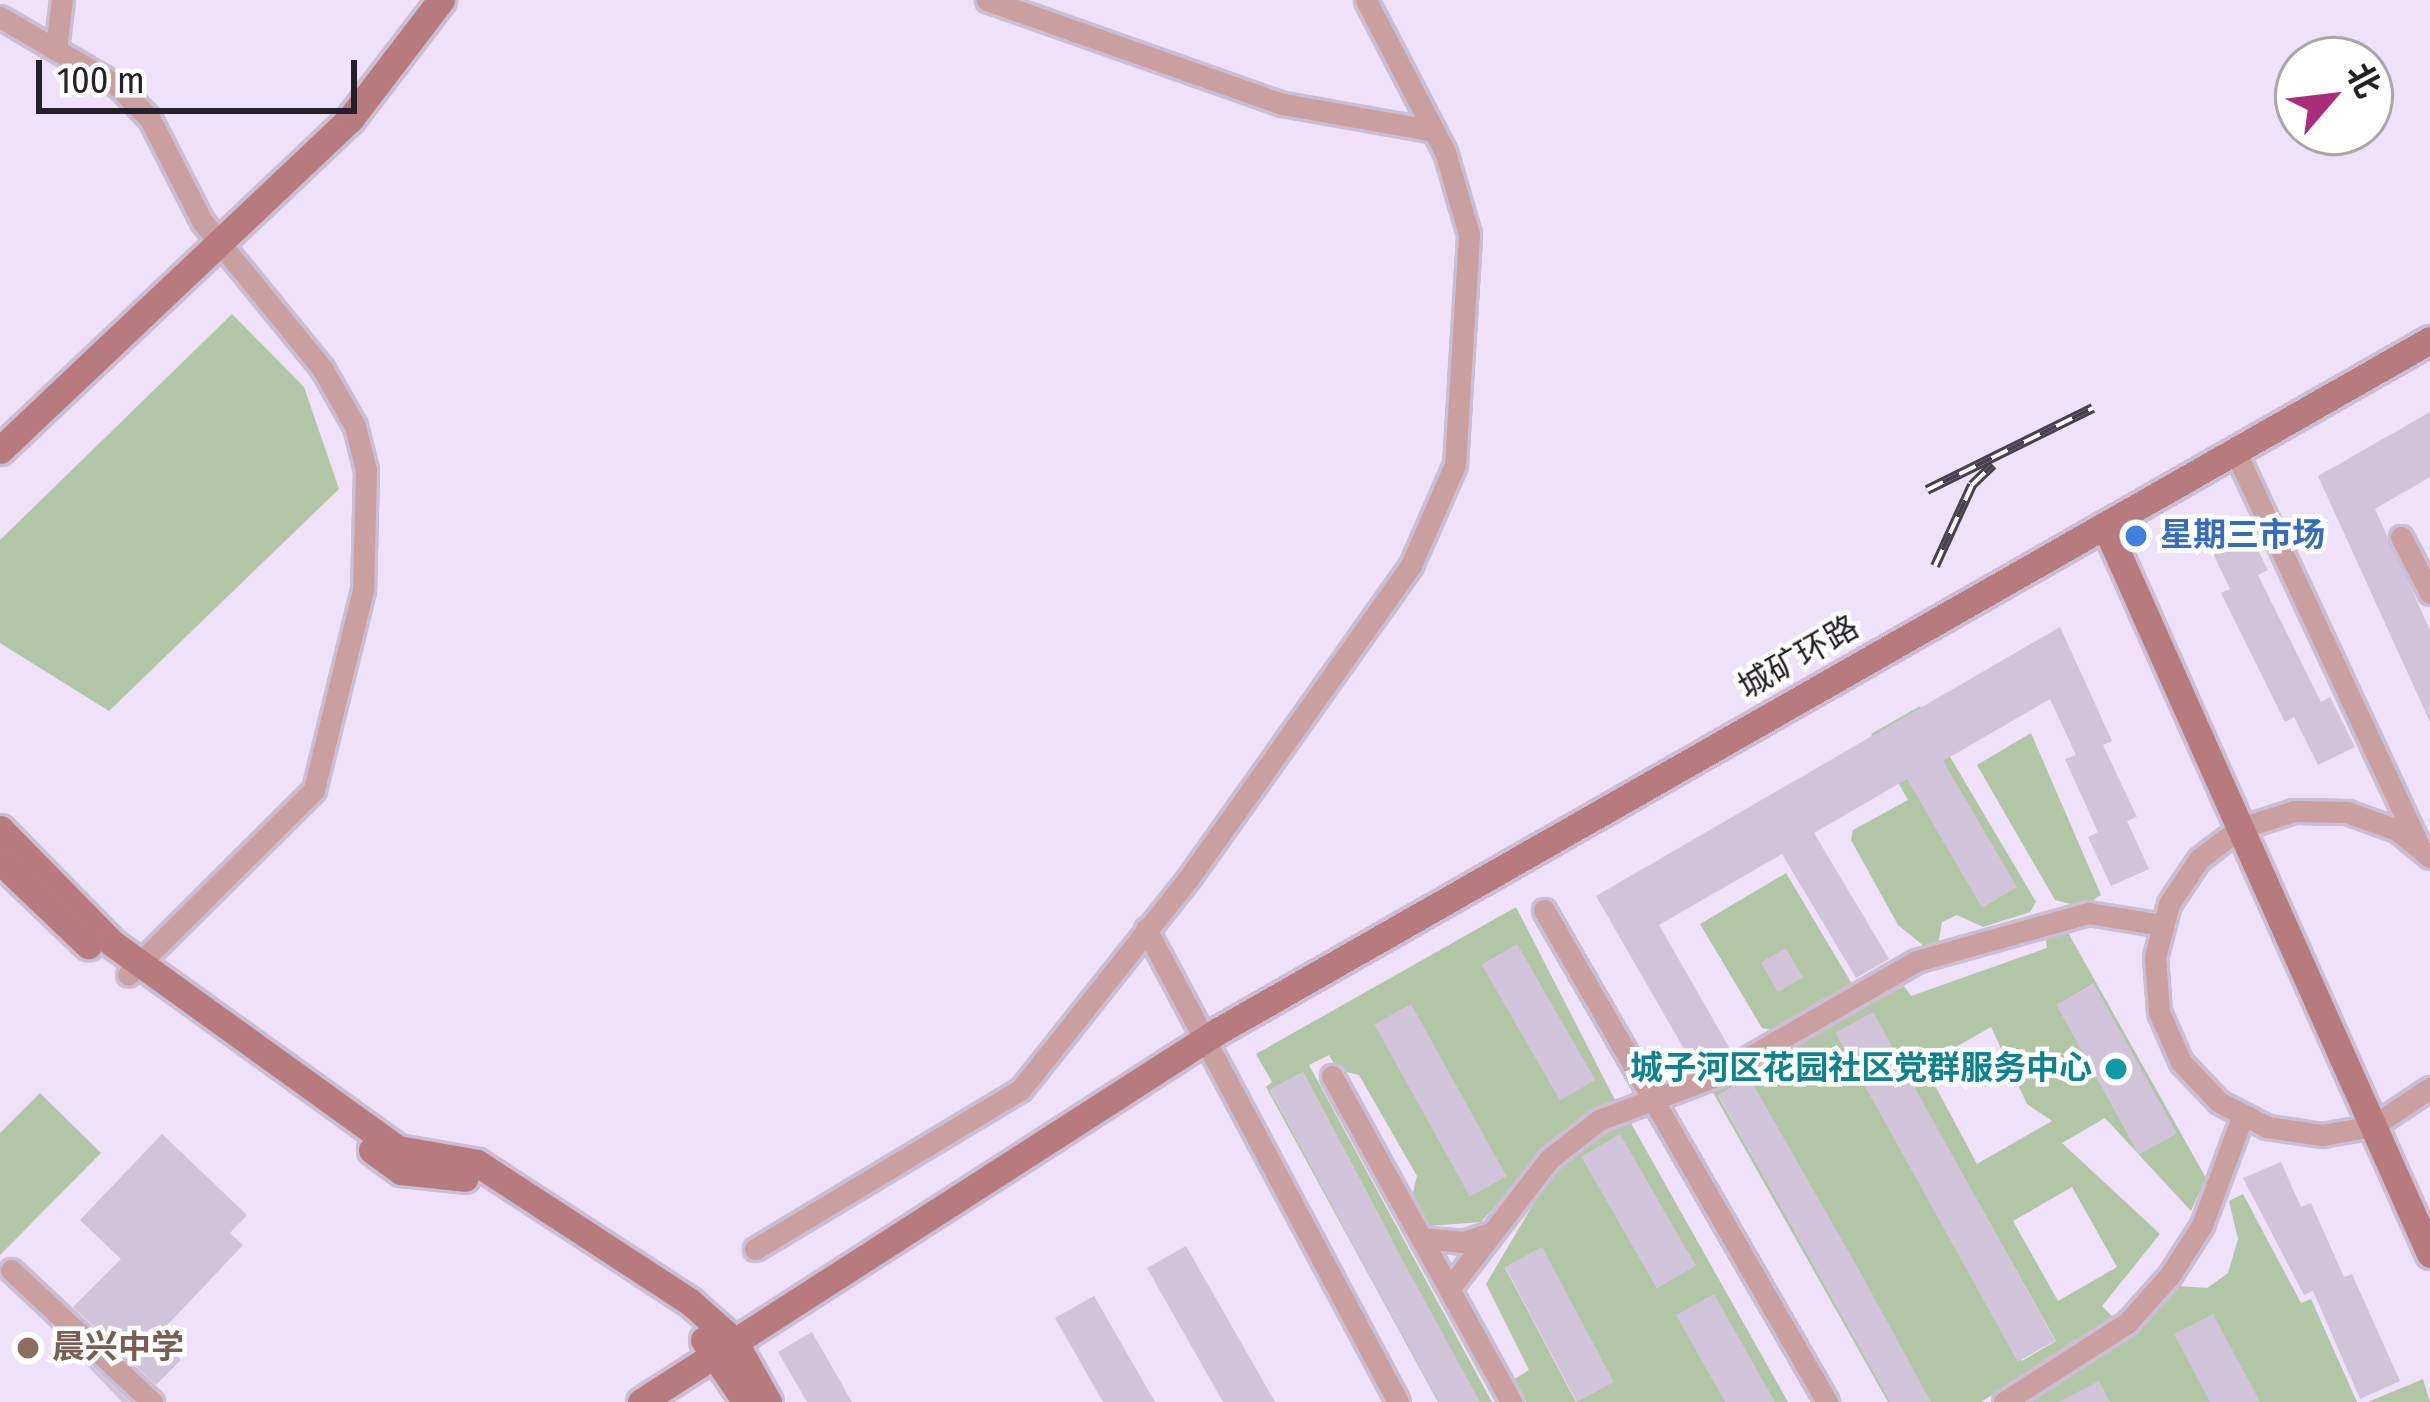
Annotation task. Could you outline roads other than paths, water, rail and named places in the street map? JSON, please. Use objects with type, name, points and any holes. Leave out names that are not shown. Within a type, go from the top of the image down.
[{"type":"street","points":[[56,48],[62,0]]},
{"type":"street","points":[[0,450],[350,119],[441,0]]},
{"type":"street","points":[[988,0],[1283,104],[1434,131]]},
{"type":"street","points":[[755,1250],[1021,1090],[1146,929],[1411,565],[1455,464],[1469,234],[1434,131],[1366,0]]},
{"type":"street","points":[[0,17],[118,86],[150,119],[219,241],[304,342],[355,426],[370,529],[363,590],[314,790],[134,969]]},
{"type":"street","name":"城矿环路","points":[[641,1402],[1204,1041],[2430,340]]},
{"type":"street","points":[[2235,451],[2425,853]]},
{"type":"street","points":[[2105,525],[2430,1254]]},
{"type":"street","points":[[2401,537],[2430,593]]},
{"type":"street","points":[[2425,853],[2397,830],[2347,812],[2294,811],[2240,828],[2199,859],[2163,926],[2155,957],[2159,1012],[2182,1062],[2219,1102],[2267,1127],[2321,1135],[2373,1126],[2430,1088]]},
{"type":"street","points":[[0,829],[134,969]]},
{"type":"street","points":[[0,861],[401,1171],[475,1179],[726,1346],[768,1402]]},
{"type":"street","points":[[1544,910],[1827,1402]]},
{"type":"street","points":[[1449,1289],[1550,1159],[1599,1120],[1651,1096],[1718,1075],[1916,961],[2024,925],[2088,913],[2163,926]]},
{"type":"street","points":[[1146,929],[1398,1402]]},
{"type":"street","points":[[1332,1076],[1511,1402]]},
{"type":"street","points":[[2004,1402],[2127,1323],[2170,1274],[2202,1225],[2243,1114]]},
{"type":"street","points":[[1421,1238],[1464,1242],[1491,1233]]},
{"type":"street","points":[[11,1270],[152,1402]]},
{"type":"street","points":[[726,1346],[746,1402]]},
{"type":"railway","points":[[1927,490],[2093,408]]},
{"type":"railway","points":[[1935,566],[1972,485],[1993,465]]},
{"type":"place","name":"星期三市场","points":[[2136,536]]},
{"type":"place","name":"城子河区花园社区党群服务中心","points":[[2116,1069]]},
{"type":"place","name":"晨兴中学","points":[[28,1348]]}]
